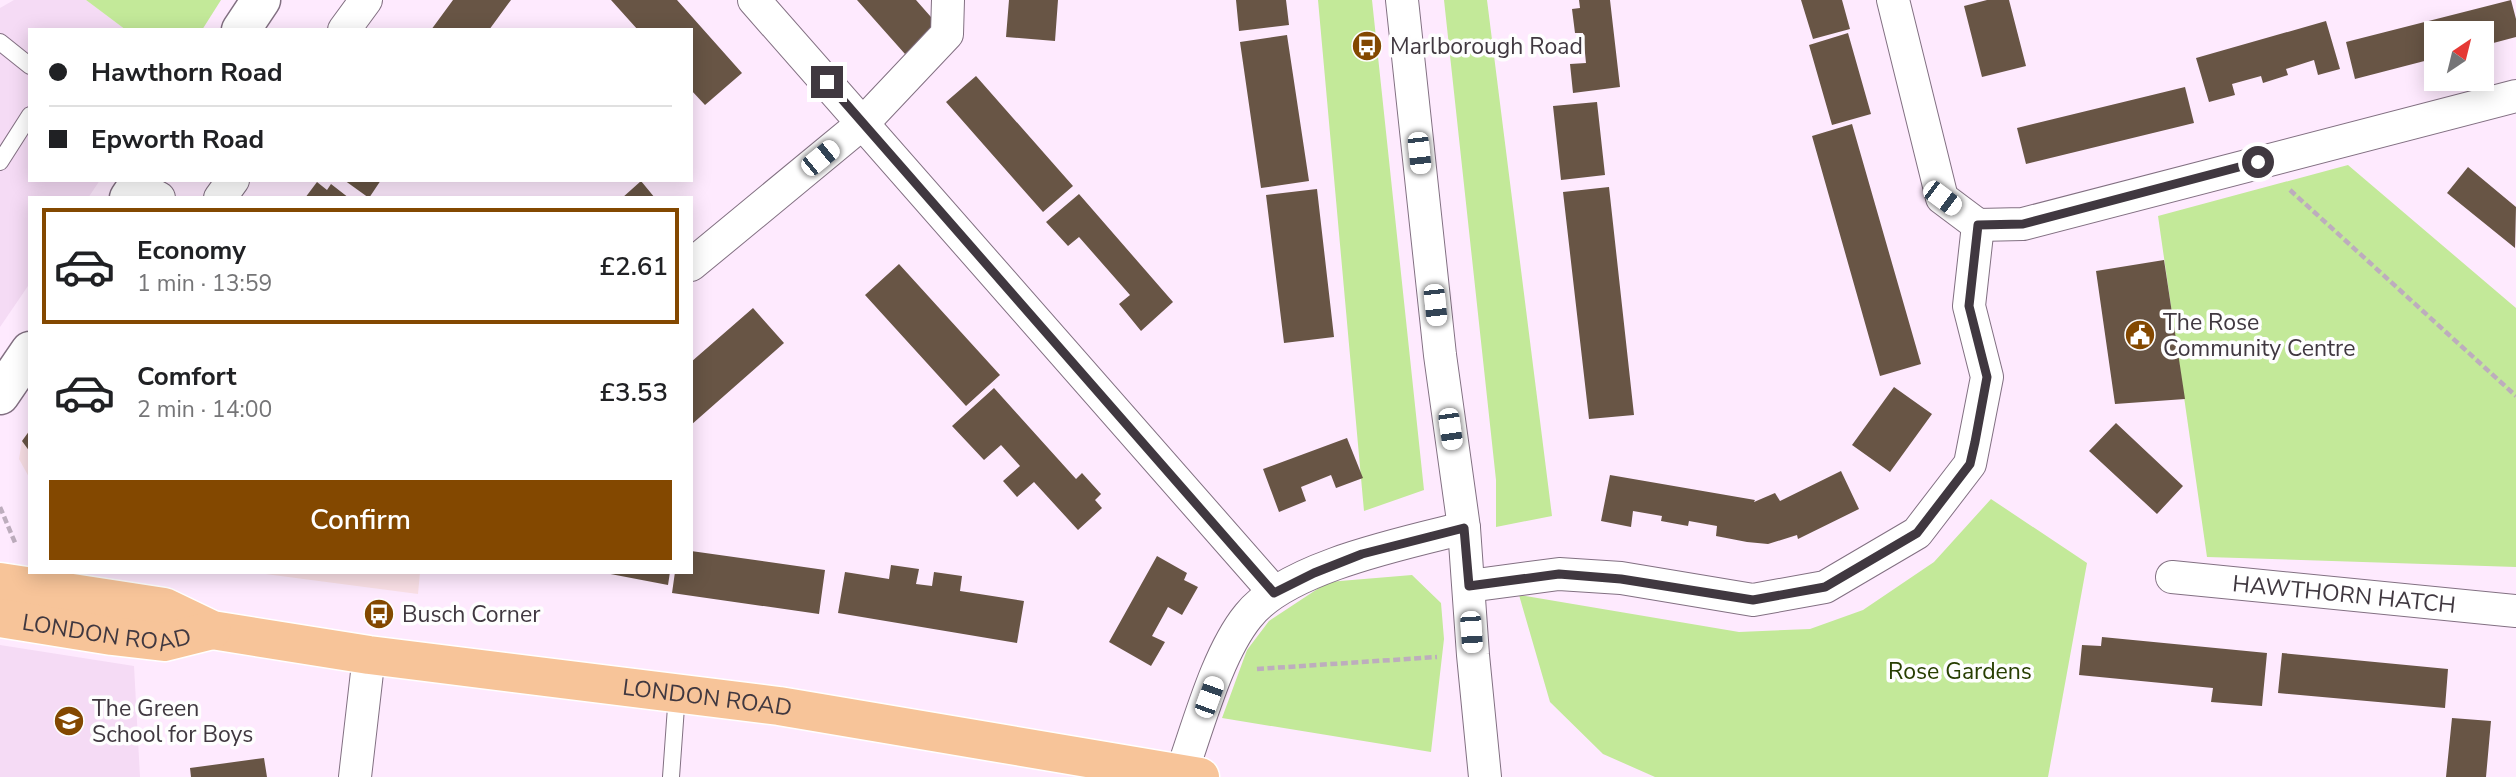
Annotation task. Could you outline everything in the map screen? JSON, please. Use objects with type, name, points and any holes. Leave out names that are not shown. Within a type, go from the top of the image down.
[{"type":"main road","points":[[242,28],[261,0]]},
{"type":"main road","points":[[0,395],[28,354]]},
{"type":"main road","name":"LONDON ROAD","points":[[10,568],[28,573]]},
{"type":"main road","name":"LONDON ROAD","points":[[34,574],[164,607],[212,630],[369,655],[779,706],[1190,776]]},
{"type":"main road","name":"LONDON ROAD","points":[[0,618],[164,642],[212,630]]},
{"type":"street","points":[[345,28],[366,0]]},
{"type":"street","points":[[754,0],[1274,593]]},
{"type":"street","points":[[693,263],[863,123],[947,34],[948,0]]},
{"type":"street","points":[[1402,0],[1440,355],[1464,528],[1485,777]]},
{"type":"street","points":[[1893,0],[1942,198],[1978,225],[2023,224],[2516,96]]},
{"type":"street","points":[[1469,586],[1559,574],[1621,579],[1753,600],[1825,587],[1917,533],[1970,464],[1987,377],[1969,306],[1978,225]]},
{"type":"street","points":[[1190,776],[1218,672],[1226,650],[1248,615],[1274,593],[1314,573],[1362,554],[1464,528]]},
{"type":"street","name":"HAWTHORN HATCH","points":[[2172,577],[2516,611]]},
{"type":"street","points":[[355,777],[369,655]]},
{"type":"lane","points":[[0,42],[28,64]]},
{"type":"lane","points":[[0,162],[28,118]]},
{"type":"lane","points":[[671,777],[677,693]]},
{"type":"path","points":[[2258,162],[2516,396]]},
{"type":"path","points":[[0,507],[10,568]]},
{"type":"path","points":[[1218,672],[1473,655]]},
{"type":"shaded area","points":[[14,0],[86,0],[123,28],[28,28],[28,182],[99,182],[89,196],[28,196],[28,286],[0,327],[0,8]]},
{"type":"shaded area","points":[[28,432],[28,475],[19,459],[22,441]]},
{"type":"shaded area","points":[[265,574],[420,574],[418,594]]},
{"type":"shaded area","name":"The Green School for Boys","points":[[0,645],[134,666],[140,777],[0,777]]},
{"type":"green space","points":[[86,0],[221,0],[203,28],[123,28]]},
{"type":"green space","points":[[1318,0],[1372,0],[1424,490],[1364,511]]},
{"type":"green space","points":[[1444,0],[1487,0],[1552,516],[1496,527],[1496,480]]},
{"type":"green space","points":[[2348,165],[2516,308],[2516,567],[2207,557],[2158,216]]},
{"type":"green space","name":"Rose Gardens","points":[[1991,499],[2087,563],[2048,777],[1655,777],[1603,754],[1550,702],[1519,595],[1739,632],[1810,629],[1863,610],[1934,562]]},
{"type":"green space","points":[[1412,575],[1441,603],[1444,639],[1431,752],[1222,718],[1247,650],[1269,621],[1328,582]]},
{"type":"building","points":[[453,0],[511,0],[490,28],[432,28]]},
{"type":"building","points":[[611,0],[677,0],[742,73],[705,105],[693,92],[693,28],[636,28]]},
{"type":"building","points":[[857,0],[916,0],[938,25],[905,54]]},
{"type":"building","points":[[1009,0],[1058,0],[1055,41],[1006,37]]},
{"type":"building","points":[[1236,0],[1286,0],[1289,25],[1239,31]]},
{"type":"building","points":[[1579,0],[1610,0],[1620,87],[1573,93],[1570,64],[1586,63],[1583,33],[1575,33],[1572,9],[1580,8]]},
{"type":"building","points":[[1801,0],[1842,0],[1850,29],[1813,39]]},
{"type":"building","points":[[1987,0],[2009,0],[2026,66],[1982,77],[1964,6]]},
{"type":"building","points":[[2511,0],[2516,19],[2516,37],[2494,43],[2494,21],[2428,21]]},
{"type":"building","points":[[2326,21],[2340,69],[2318,75],[2314,60],[2286,69],[2288,75],[2263,83],[2261,76],[2232,84],[2235,95],[2209,102],[2196,58]]},
{"type":"building","points":[[2424,22],[2424,61],[2355,79],[2346,42]]},
{"type":"building","points":[[1848,33],[1871,114],[1832,125],[1809,45]]},
{"type":"building","points":[[1287,35],[1309,181],[1261,188],[1240,42]]},
{"type":"building","points":[[976,76],[1073,186],[1043,212],[946,102]]},
{"type":"building","points":[[2185,87],[2194,123],[2026,164],[2017,128]]},
{"type":"building","points":[[1597,102],[1605,175],[1561,180],[1553,106]]},
{"type":"building","points":[[1852,124],[1921,364],[1880,376],[1812,136]]},
{"type":"building","points":[[2468,167],[2516,207],[2515,248],[2447,193]]},
{"type":"building","points":[[317,182],[327,190],[331,184],[346,196],[306,196]]},
{"type":"building","points":[[347,182],[380,182],[370,196],[366,196]]},
{"type":"building","points":[[642,182],[653,196],[624,196]]},
{"type":"building","points":[[1609,187],[1634,415],[1589,419],[1563,192]]},
{"type":"building","points":[[1317,189],[1334,337],[1284,343],[1266,195]]},
{"type":"building","points":[[1079,194],[1173,302],[1141,331],[1119,304],[1130,295],[1079,237],[1068,246],[1046,222]]},
{"type":"building","name":"The Rose Community Centre","points":[[2164,260],[2185,399],[2115,404],[2096,271]]},
{"type":"building","points":[[899,264],[1000,375],[966,406],[865,295]]},
{"type":"building","points":[[753,308],[784,343],[693,423],[693,360]]},
{"type":"building","points":[[1894,387],[1932,414],[1890,472],[1852,445]]},
{"type":"building","points":[[994,388],[1076,479],[1082,473],[1101,494],[1095,500],[1102,508],[1078,530],[1034,482],[1017,497],[1003,481],[1020,466],[1001,445],[984,460],[952,426]]},
{"type":"building","points":[[2116,423],[2183,486],[2157,514],[2089,451]]},
{"type":"building","points":[[28,433],[28,449],[22,441]]},
{"type":"building","points":[[1347,438],[1363,478],[1336,488],[1331,475],[1301,487],[1306,501],[1279,512],[1263,469]]},
{"type":"building","points":[[1841,471],[1859,509],[1798,539],[1797,535],[1768,544],[1747,542],[1716,536],[1717,526],[1689,521],[1688,526],[1661,521],[1662,516],[1633,511],[1631,527],[1601,521],[1610,475],[1755,500],[1754,502],[1775,493],[1780,501]]},
{"type":"building","points":[[693,551],[825,570],[819,614],[672,593],[675,574],[693,574]]},
{"type":"building","points":[[1157,556],[1187,573],[1184,580],[1198,587],[1182,615],[1168,607],[1152,636],[1165,642],[1151,666],[1109,642]]},
{"type":"building","points":[[891,565],[919,569],[916,584],[932,586],[934,572],[962,576],[960,591],[1024,601],[1017,643],[838,613],[845,572],[889,579]]},
{"type":"building","points":[[610,574],[670,574],[668,585]]},
{"type":"building","points":[[2102,637],[2267,653],[2262,706],[2211,702],[2213,688],[2079,675],[2082,645],[2101,646]]},
{"type":"building","points":[[2282,653],[2448,669],[2445,708],[2278,693]]},
{"type":"building","points":[[2452,718],[2491,721],[2486,777],[2446,777]]},
{"type":"building","points":[[264,758],[267,777],[191,777],[190,768]]},
{"type":"place","name":"Marlborough Road","points":[[1367,46]]},
{"type":"place","name":"The Rose Community Centre","points":[[2140,335]]},
{"type":"place","name":"Busch Corner","points":[[379,614]]},
{"type":"place","name":"The Green School for Boys","points":[[69,721]]},
{"type":"route","points":[[827,82],[1274,593],[1362,554],[1464,528],[1469,586],[1559,574],[1621,579],[1753,600],[1825,587],[1917,533],[1970,464],[1987,377],[1969,306],[1978,225],[2023,224],[2258,162]]}]
